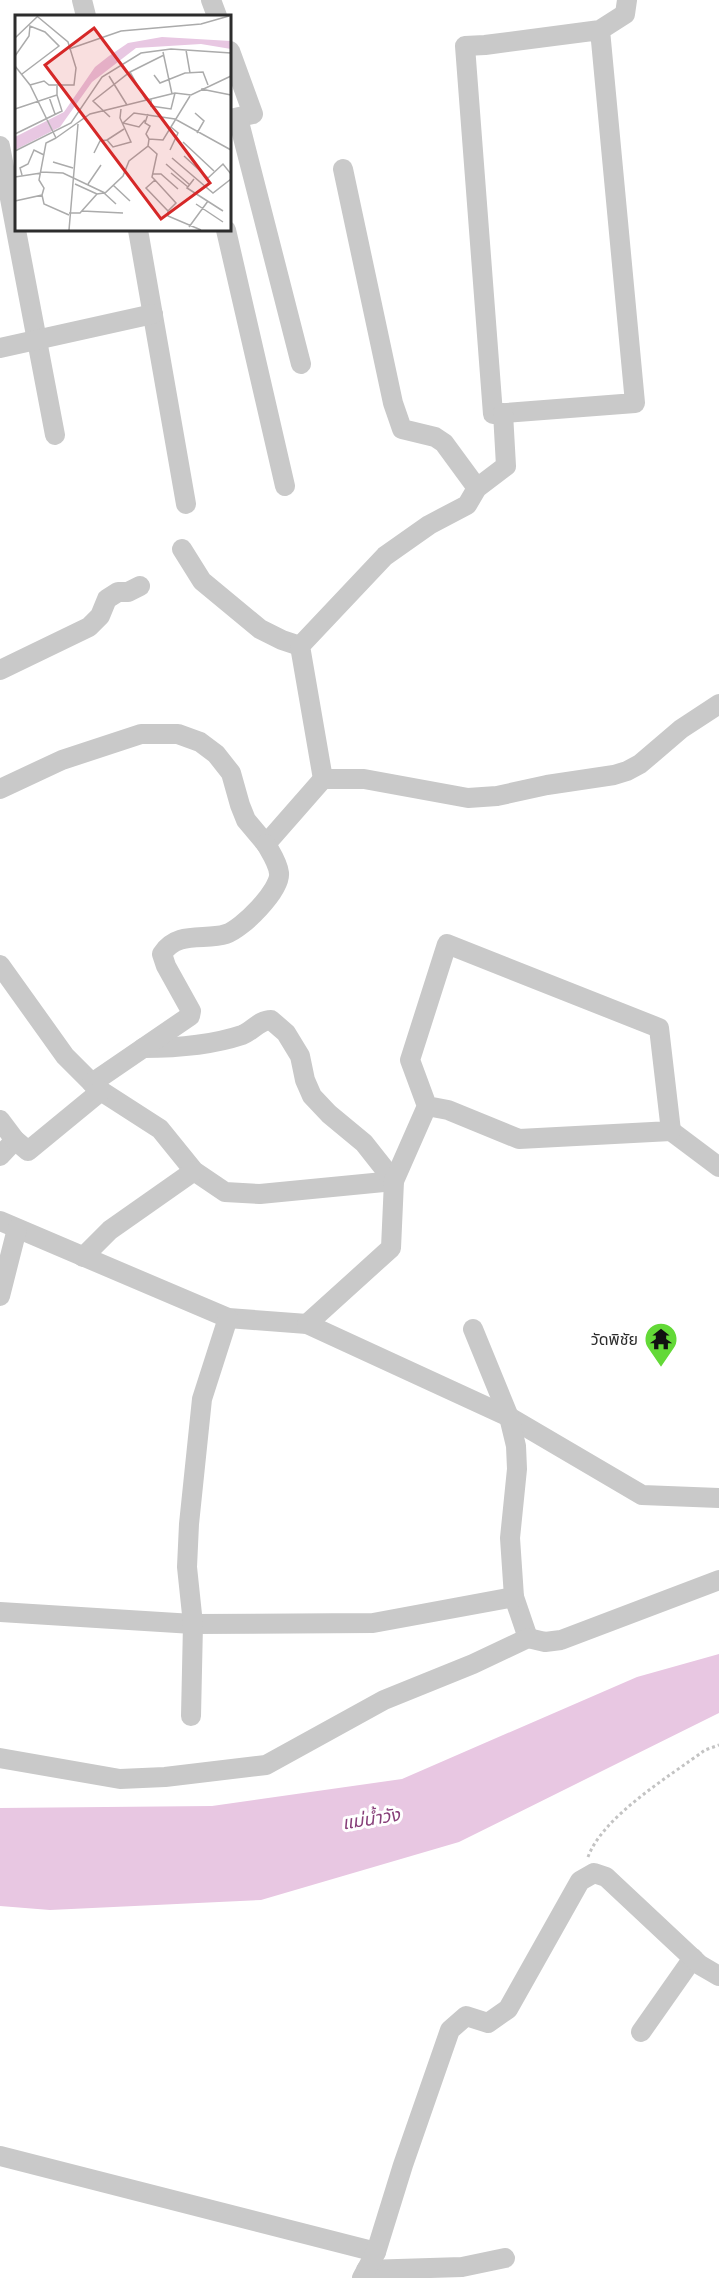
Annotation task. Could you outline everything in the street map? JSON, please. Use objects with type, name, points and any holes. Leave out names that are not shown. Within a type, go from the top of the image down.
[{"type":"street","points":[[82,0],[86,15]]},
{"type":"street","points":[[211,0],[217,15]]},
{"type":"street","points":[[600,30],[635,403],[493,414],[465,46],[600,30],[625,14],[627,0]]},
{"type":"street","points":[[231,54],[253,114],[234,119],[301,364]]},
{"type":"street","points":[[0,146],[15,224]]},
{"type":"street","points":[[343,169],[393,403],[402,429],[435,436],[444,443],[477,488]]},
{"type":"street","points":[[16,231],[55,435]]},
{"type":"street","points":[[138,231],[186,504]]},
{"type":"street","points":[[226,231],[285,486]]},
{"type":"street","points":[[0,348],[153,314]]},
{"type":"street","points":[[300,646],[385,555],[429,525],[467,505],[477,488],[507,466],[503,413]]},
{"type":"street","points":[[182,549],[202,581],[260,629],[300,646]]},
{"type":"street","points":[[0,670],[89,627],[100,616],[107,599],[118,592],[128,592],[140,586]]},
{"type":"street","points":[[300,646],[323,779]]},
{"type":"street","points":[[266,844],[323,779],[364,779],[468,798],[497,796],[547,785],[614,775],[640,764],[681,729],[719,704]]},
{"type":"street","points":[[0,789],[62,760],[141,734],[178,734],[200,742],[216,754],[231,773],[246,820],[266,844],[280,875],[275,888],[259,908],[233,932],[188,938],[170,945],[162,954],[190,1013],[188,1018],[143,1048],[96,1087],[28,1151],[15,1140],[0,1120]]},
{"type":"street","points":[[307,1324],[391,1248],[394,1181],[427,1106],[410,1060],[447,944],[659,1028],[670,1131]]},
{"type":"street","points":[[0,965],[65,1056],[96,1087],[160,1129],[194,1171],[225,1192],[260,1194],[394,1181]]},
{"type":"street","points":[[143,1048],[196,1044],[244,1035],[263,1021],[271,1020],[286,1033],[300,1056],[305,1080],[312,1096],[329,1114],[364,1143],[394,1181]]},
{"type":"street","points":[[427,1106],[448,1110],[519,1139],[670,1131],[719,1167]]},
{"type":"street","points":[[0,1156],[15,1140]]},
{"type":"street","points":[[83,1257],[124,1219],[194,1171]]},
{"type":"street","points":[[0,1296],[8,1225],[228,1317],[307,1324],[509,1417],[642,1495],[719,1498]]},
{"type":"street","points":[[191,1716],[193,1624],[187,1567],[202,1399],[228,1317]]},
{"type":"street","points":[[473,1329],[509,1417],[517,1457],[510,1538],[514,1597],[528,1638]]},
{"type":"street","points":[[0,1758],[120,1779],[165,1777],[266,1765],[384,1700],[473,1664],[528,1638],[545,1642],[561,1640],[719,1580]]},
{"type":"street","points":[[0,1612],[193,1624],[373,1623],[514,1597]]},
{"type":"street","points":[[364,2274],[376,2252],[403,2165],[450,2030],[466,2016],[488,2023],[508,2009],[580,1881],[594,1873],[606,1877],[693,1958],[719,1977]]},
{"type":"street","points":[[641,2032],[693,1958]]},
{"type":"street","points":[[0,2156],[376,2252]]},
{"type":"street","points":[[364,2274],[462,2266],[505,2258]]},
{"type":"path","points":[[580,1881],[591,1850],[618,1815],[705,1750],[719,1745]]},
{"type":"water","name":"แม่น้ำวัง","points":[[719,1654],[719,1713],[459,1842],[261,1900],[50,1910],[0,1906],[0,1808],[212,1806],[402,1779],[637,1677]]},
{"type":"place","name":"วัดพิชัย","points":[[661,1368]]}]
